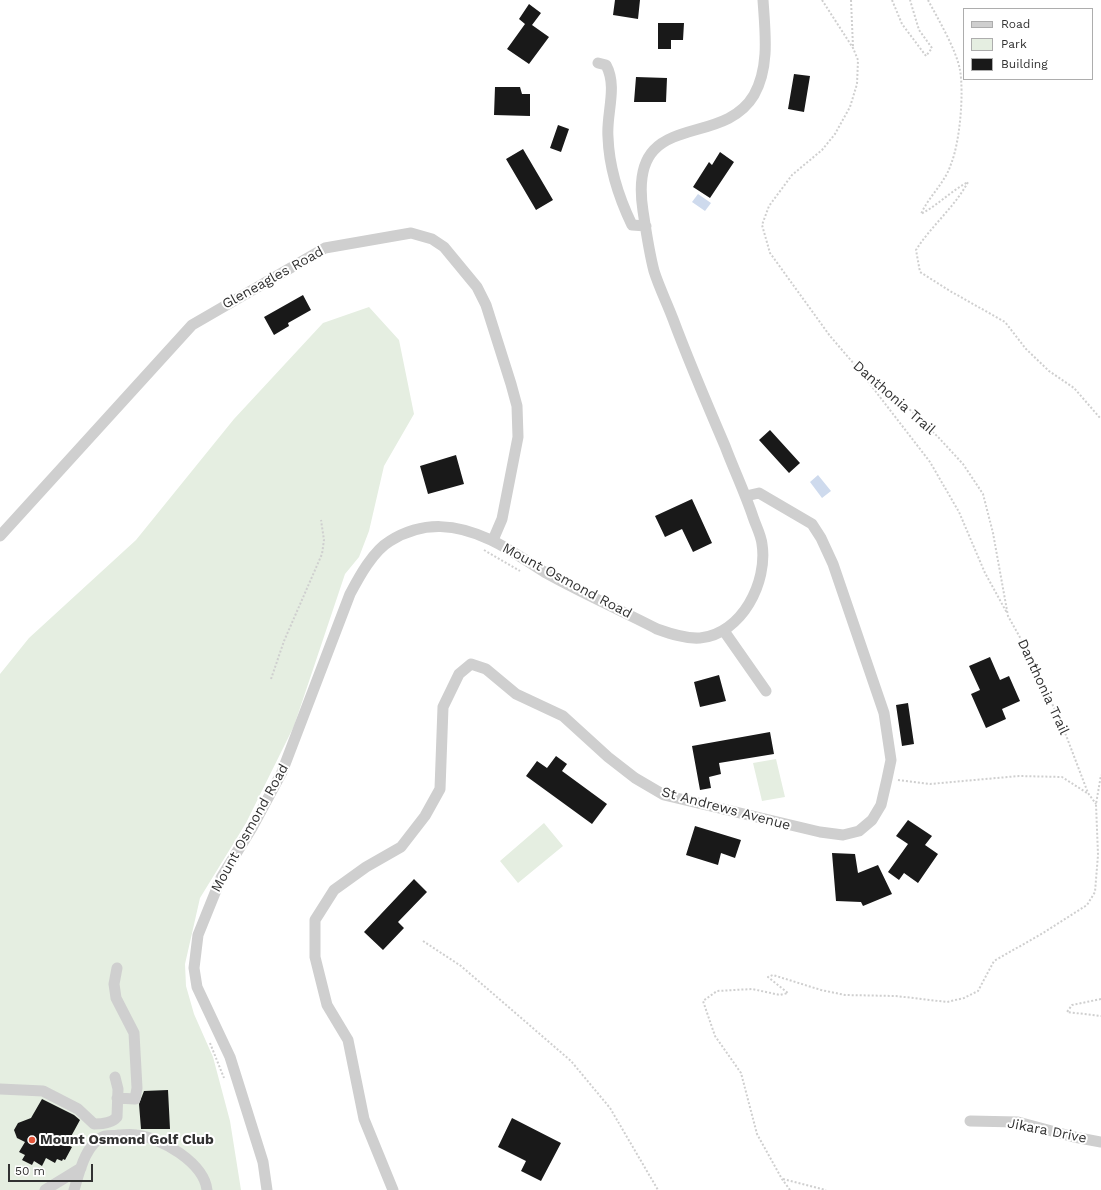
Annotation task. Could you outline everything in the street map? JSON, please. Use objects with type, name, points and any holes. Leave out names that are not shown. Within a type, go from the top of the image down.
[{"type":"street","name":"Mount Osmond Road","points":[[266,1190],[263,1162],[230,1057],[197,987],[194,968],[198,935],[221,878],[253,826],[282,772],[350,594],[361,574],[389,541],[417,529],[434,526],[450,526],[470,531],[493,540],[546,573],[658,629],[671,634],[692,638],[709,637],[724,631],[742,614],[756,593],[762,564],[762,542],[746,496],[678,333],[654,270],[642,209],[642,180],[647,160],[652,152],[663,141],[731,117],[745,106],[755,93],[763,68],[765,52],[763,0]]},
{"type":"street","points":[[598,63],[606,65],[611,75],[607,137],[614,177],[632,225],[646,226]]},
{"type":"street","name":"Gleneagles Road","points":[[0,536],[192,325],[325,248],[411,233],[432,239],[444,247],[477,286],[486,305],[517,406],[518,437],[502,519],[493,540]]},
{"type":"street","name":"St Andrews Avenue","points":[[393,1190],[364,1120],[348,1040],[326,1005],[315,957],[315,920],[334,890],[366,867],[401,846],[425,816],[440,789],[443,707],[458,674],[471,664],[486,670],[516,694],[563,716],[608,758],[635,778],[664,795],[775,822],[820,832],[843,835],[859,831],[872,820],[880,805],[891,760],[884,713],[833,564],[821,538],[812,524],[759,492],[746,496]]},
{"type":"street","points":[[724,631],[766,691]]},
{"type":"street","points":[[117,968],[114,984],[116,998],[134,1033],[137,1088],[135,1098],[117,1098]]},
{"type":"street","points":[[0,1089],[43,1091],[78,1109],[94,1124],[113,1122],[117,1117],[115,1077]]},
{"type":"street","name":"Jikara Drive","points":[[970,1121],[1018,1122],[1074,1137],[1101,1142]]},
{"type":"street","points":[[74,1190],[81,1168],[92,1146],[105,1136],[137,1135],[175,1148],[196,1167],[206,1185],[206,1190]]},
{"type":"street","points":[[45,1190],[81,1168]]},
{"type":"path","name":"Danthonia Trail","points":[[822,0],[853,48],[858,60],[857,84],[850,107],[835,134],[822,150],[792,175],[769,206],[762,225],[770,253],[830,336],[861,372],[903,403],[934,433],[963,464],[983,494],[993,533],[1008,616],[1032,657],[1064,730],[1088,793],[1096,804]]},
{"type":"path","points":[[851,0],[853,48]]},
{"type":"path","points":[[892,0],[902,24],[926,56],[932,48],[919,30],[910,0]]},
{"type":"path","points":[[928,0],[945,32],[960,70],[961,109],[958,138],[951,165],[925,205],[921,214],[932,208],[951,192],[968,182],[955,202],[926,234],[916,250],[920,272],[1005,322],[1026,349],[1049,371],[1074,388],[1101,419]]},
{"type":"path","points":[[861,372],[930,462],[959,512],[985,573],[1008,616]]},
{"type":"path","points":[[271,679],[284,641],[322,554],[324,540],[321,520]]},
{"type":"path","points":[[481,548],[526,574]]},
{"type":"path","points":[[790,1190],[782,1179],[757,1134],[741,1073],[715,1036],[703,1001],[717,991],[752,989],[780,995],[788,993],[768,977],[773,975],[820,990],[845,995],[896,996],[948,1002],[964,998],[978,991],[994,961],[1043,933],[1087,905],[1095,892],[1098,847],[1096,804],[1101,775]]},
{"type":"path","points":[[887,779],[930,784],[1019,776],[1062,777],[1088,793]]},
{"type":"path","points":[[423,941],[461,966],[571,1061],[610,1108],[658,1190]]},
{"type":"path","points":[[1101,999],[1072,1005],[1067,1012],[1101,1016]]},
{"type":"path","points":[[208,1037],[225,1080]]},
{"type":"path","points":[[782,1179],[826,1190]]},
{"type":"green space","points":[[369,307],[399,340],[414,414],[384,466],[369,531],[359,557],[345,574],[294,726],[246,823],[200,898],[185,964],[186,986],[194,1014],[213,1057],[230,1121],[241,1190],[0,1190],[0,674],[29,638],[136,540],[234,419],[323,323]]},
{"type":"green space","points":[[776,759],[785,797],[762,801],[753,763]]},
{"type":"green space","points":[[544,823],[563,846],[518,883],[500,861]]},
{"type":"water","points":[[698,194],[711,203],[705,211],[692,202]]},
{"type":"water","points":[[818,475],[831,491],[822,498],[810,482]]},
{"type":"building","points":[[615,0],[640,0],[638,19],[613,15]]},
{"type":"building","points":[[529,4],[541,13],[532,25],[549,37],[529,64],[507,49],[525,24],[519,19]]},
{"type":"building","points":[[658,23],[684,23],[683,40],[671,40],[671,49],[658,49]]},
{"type":"building","points":[[794,74],[810,76],[804,112],[788,109]]},
{"type":"building","points":[[636,77],[667,78],[666,102],[634,102]]},
{"type":"building","points":[[495,87],[520,87],[522,94],[530,94],[530,116],[494,115]]},
{"type":"building","points":[[558,125],[569,129],[561,152],[550,148]]},
{"type":"building","points":[[523,149],[553,200],[536,210],[506,159]]},
{"type":"building","points":[[720,152],[734,162],[710,198],[693,187],[709,162],[712,165]]},
{"type":"building","points":[[303,295],[311,310],[288,323],[289,326],[274,335],[264,317]]},
{"type":"building","points":[[770,430],[800,463],[789,473],[759,440]]},
{"type":"building","points":[[456,455],[464,484],[428,494],[420,466]]},
{"type":"building","points":[[692,499],[712,543],[693,552],[682,529],[665,537],[655,516]]},
{"type":"building","points":[[990,657],[1000,680],[1009,676],[1020,701],[1002,709],[1006,719],[986,728],[971,694],[980,690],[969,666]]},
{"type":"building","points":[[719,675],[726,701],[700,707],[694,682]]},
{"type":"building","points":[[908,703],[914,744],[902,746],[896,705]]},
{"type":"building","points":[[770,732],[774,754],[719,763],[721,774],[709,777],[711,788],[700,790],[692,746]]},
{"type":"building","points":[[556,756],[567,764],[562,771],[607,804],[592,824],[526,776],[537,761],[547,768]]},
{"type":"building","points":[[908,820],[932,836],[925,845],[938,854],[918,883],[904,873],[899,880],[888,872],[908,844],[896,836]]},
{"type":"building","points":[[695,826],[741,840],[735,858],[721,853],[718,865],[686,855]]},
{"type":"building","points":[[832,853],[855,854],[858,873],[878,865],[892,894],[863,906],[861,902],[836,901]]},
{"type":"building","points":[[414,879],[427,892],[398,922],[404,928],[383,950],[364,932]]},
{"type":"building","points":[[168,1090],[170,1129],[141,1129],[139,1104],[144,1091]]},
{"type":"building","points":[[42,1099],[74,1115],[80,1120],[68,1142],[71,1143],[70,1146],[72,1147],[65,1160],[63,1159],[62,1161],[57,1159],[55,1163],[46,1158],[42,1166],[34,1161],[32,1165],[22,1160],[25,1155],[19,1152],[25,1142],[17,1138],[14,1130],[18,1123],[31,1118]]},
{"type":"building","points":[[512,1118],[561,1143],[541,1181],[521,1171],[526,1161],[498,1147]]},
{"type":"place","name":"Mount Osmond Golf Club","points":[[32,1140]]}]
